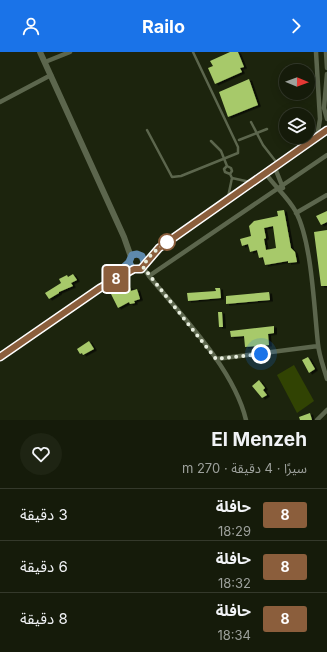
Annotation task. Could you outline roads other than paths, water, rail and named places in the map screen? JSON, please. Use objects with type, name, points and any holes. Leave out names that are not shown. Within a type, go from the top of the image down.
[{"type":"main road","points":[[0,357],[100,288],[134,269],[139,270],[159,248],[327,130]]},
{"type":"main road","points":[[100,288],[134,257],[159,248]]},
{"type":"main road","points":[[134,257],[143,258],[144,265]]},
{"type":"main road","points":[[134,257],[130,266],[134,269]]},
{"type":"street","points":[[40,52],[134,257]]},
{"type":"street","points":[[45,62],[70,52]]},
{"type":"street","points":[[316,52],[322,108],[327,119]]},
{"type":"street","points":[[326,52],[327,68]]},
{"type":"street","points":[[317,137],[327,74]]},
{"type":"street","points":[[0,102],[51,75]]},
{"type":"street","points":[[150,276],[284,186],[327,155]]},
{"type":"street","points":[[277,166],[284,186],[283,192]]},
{"type":"street","points":[[266,174],[278,190],[283,192],[296,213],[307,248],[318,346],[327,380]]},
{"type":"street","points":[[296,213],[327,195]]},
{"type":"street","points":[[144,265],[150,276],[216,359],[240,400],[246,420]]},
{"type":"street","points":[[216,359],[318,346]]},
{"type":"street","points":[[317,420],[327,410]]},
{"type":"lane","points":[[147,130],[172,177],[181,176],[224,160],[238,153],[238,147],[193,52]]},
{"type":"lane","points":[[251,122],[277,166]]},
{"type":"lane","points":[[239,140],[267,129]]},
{"type":"lane","points":[[211,141],[221,151],[227,166],[231,168],[232,171],[230,174]]},
{"type":"lane","points":[[227,166],[224,169],[225,172],[230,174],[232,178],[227,201]]},
{"type":"lane","points":[[232,178],[253,183]]}]
